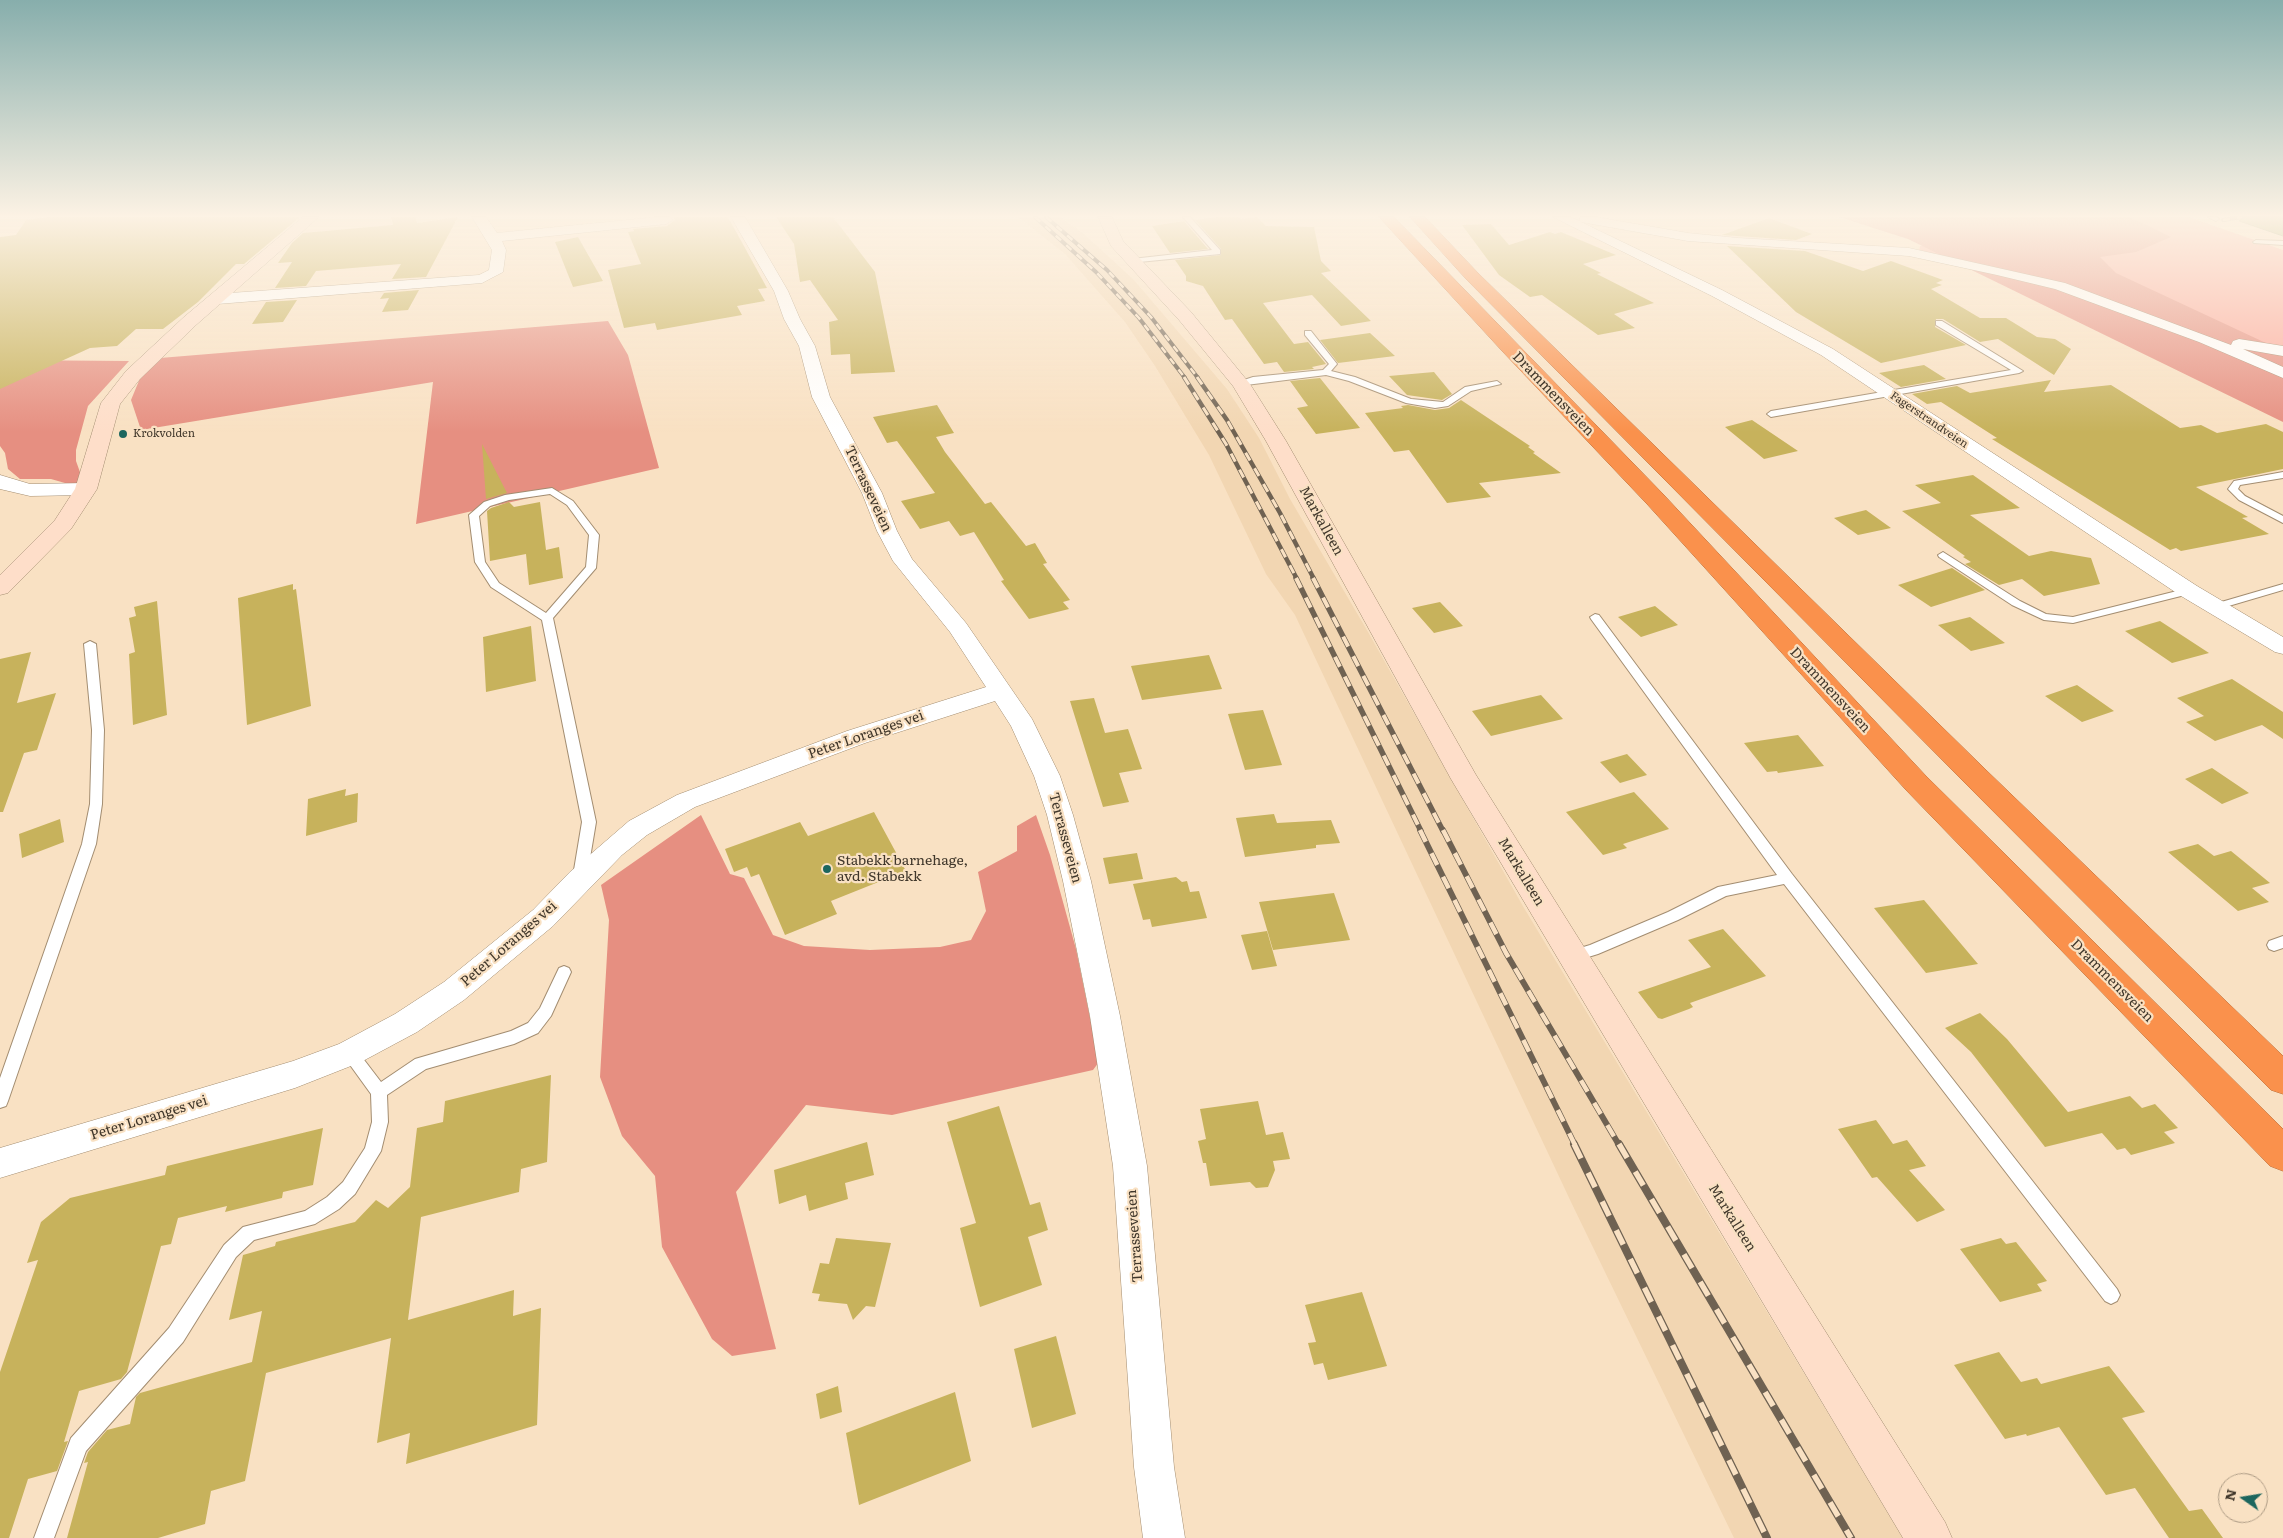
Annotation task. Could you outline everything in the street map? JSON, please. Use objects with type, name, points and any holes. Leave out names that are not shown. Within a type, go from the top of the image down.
[{"type":"highway","name":"Drammensveien","points":[[1453,289],[1655,499],[1916,783],[2283,1154]]},
{"type":"highway","name":"Drammensveien","points":[[1485,289],[2283,1079]]},
{"type":"main road","points":[[0,588],[63,524],[86,489],[92,474],[111,403],[121,389],[148,359],[229,289]]},
{"type":"main road","name":"Markalleen","points":[[1158,289],[1195,328],[1241,384],[1281,449],[1465,779],[1929,1538]]},
{"type":"street","points":[[217,299],[353,289]]},
{"type":"street","name":"Terrasseveien","points":[[779,289],[792,320],[807,346],[821,397],[872,493],[887,531],[903,561],[958,628],[1023,725],[1047,776],[1060,815],[1077,881],[1105,1016],[1130,1166],[1154,1468],[1164,1538]]},
{"type":"street","name":"Fagerstrandveien","points":[[1708,289],[1794,333],[2189,591],[2283,647]]},
{"type":"street","points":[[2068,289],[2205,339],[2283,373]]},
{"type":"street","points":[[2205,339],[2283,351]]},
{"type":"street","points":[[0,481],[9,486],[30,490],[86,489]]},
{"type":"street","name":"Peter Loranges vei","points":[[0,1163],[295,1074],[350,1053],[406,1023],[454,991],[543,918],[580,878],[638,828],[686,801],[856,737],[1000,692]]},
{"type":"lane","points":[[1771,414],[2019,371],[1940,324]]},
{"type":"lane","points":[[1308,333],[1333,364],[1326,372]]},
{"type":"lane","points":[[1241,384],[1253,380],[1326,372],[1352,379],[1408,401],[1435,405],[1445,404],[1468,389],[1497,384]]},
{"type":"lane","points":[[2283,475],[2236,484],[2233,488],[2242,498],[2283,520]]},
{"type":"lane","points":[[547,618],[591,568],[594,535],[570,503],[552,491],[508,497],[487,504],[474,515],[480,562],[496,585],[547,618],[589,822],[580,878]]},
{"type":"lane","points":[[1943,556],[2016,603],[2044,617],[2073,620],[2189,591]]},
{"type":"lane","points":[[2215,607],[2283,587]]},
{"type":"lane","points":[[1595,617],[1787,878],[2111,1295]]},
{"type":"lane","points":[[0,1101],[89,844],[96,804],[98,730],[90,644]]},
{"type":"lane","points":[[1572,956],[1593,950],[1664,920],[1723,892],[1787,878]]},
{"type":"lane","points":[[379,1092],[421,1064],[514,1037],[534,1028],[546,1012],[564,972]]},
{"type":"lane","points":[[44,1538],[78,1445],[176,1335],[230,1251],[249,1233],[309,1218],[333,1203],[350,1188],[373,1151],[380,1122],[379,1092],[350,1053]]},
{"type":"shaded area","points":[[1096,289],[1141,289],[1227,389],[1259,438],[1290,499],[1368,632],[1524,908],[1903,1538],[1734,1538],[1571,1202],[1295,615],[1266,574],[1209,455],[1155,366],[1125,322]]},
{"type":"shaded area","points":[[2010,289],[2150,289],[2283,351],[2283,422]]},
{"type":"shaded area","points":[[2026,289],[2283,289],[2283,379]]},
{"type":"shaded area","points":[[608,321],[628,355],[659,468],[416,524],[433,382],[141,430],[131,400],[148,359]]},
{"type":"shaded area","points":[[0,360],[129,361],[88,406],[76,450],[76,461],[86,489],[51,479],[20,479],[8,469],[5,453],[0,446]]},
{"type":"shaded area","points":[[701,815],[730,874],[744,878],[773,935],[804,946],[870,950],[940,947],[971,940],[986,911],[978,872],[1017,851],[1017,826],[1036,815],[1050,855],[1076,949],[1099,1062],[1093,1070],[892,1115],[806,1105],[736,1192],[776,1349],[732,1356],[712,1339],[662,1247],[655,1176],[622,1136],[600,1077],[609,920],[601,885]]},
{"type":"building","points":[[0,289],[211,289],[198,302],[163,329],[136,329],[117,346],[90,348],[0,389]]},
{"type":"building","points":[[613,289],[760,289],[758,289],[765,301],[737,306],[742,315],[657,330],[655,323],[624,328]]},
{"type":"building","points":[[816,289],[878,289],[895,372],[851,374],[850,354],[831,355],[829,322],[838,320]]},
{"type":"building","points":[[1205,289],[1337,289],[1371,321],[1341,326],[1312,295],[1263,303],[1294,344],[1308,342],[1326,364],[1312,367],[1314,369],[1284,372],[1277,362],[1264,364],[1232,319],[1225,320]]},
{"type":"building","points":[[1518,289],[1626,289],[1654,303],[1614,314],[1635,328],[1598,335],[1542,295],[1530,297]]},
{"type":"building","points":[[1772,289],[1932,289],[1980,318],[2006,318],[2037,337],[2055,339],[2071,349],[2054,375],[1998,339],[1980,342],[1943,319],[1936,319],[1935,327],[1966,345],[1881,363],[1796,312]]},
{"type":"building","points":[[419,290],[408,310],[382,312],[389,298],[380,299],[384,293]]},
{"type":"building","points":[[297,300],[283,322],[252,324],[266,302]]},
{"type":"building","points":[[1370,333],[1395,356],[1338,363],[1320,340]]},
{"type":"building","points":[[1924,365],[1946,379],[1901,387],[1879,373]]},
{"type":"building","points":[[1434,372],[1452,394],[1442,400],[1407,395],[1389,376]]},
{"type":"building","points":[[1320,378],[1360,428],[1316,434],[1297,408],[1308,406],[1290,381]]},
{"type":"building","points":[[2051,380],[2044,392],[2111,385],[2180,428],[2201,425],[2217,433],[2266,424],[2283,432],[2283,469],[2196,487],[2248,517],[2242,518],[2269,534],[2181,551],[2176,548],[2170,550],[1992,439],[1997,438],[1941,402],[1927,404],[1912,394],[1957,386],[1970,393]]},
{"type":"building","points":[[1461,400],[1530,446],[1528,447],[1535,452],[1533,453],[1561,473],[1479,483],[1491,497],[1447,503],[1409,450],[1394,452],[1365,413],[1403,408],[1401,406],[1408,405],[1435,410],[1449,408]]},
{"type":"building","points":[[937,405],[954,433],[936,437],[945,452],[985,504],[991,502],[1026,546],[1035,543],[1047,563],[1043,564],[1070,600],[1063,602],[1069,609],[1029,619],[1001,581],[1004,580],[974,532],[960,536],[949,521],[920,529],[901,501],[935,493],[897,441],[887,443],[873,417]]},
{"type":"building","points":[[1752,420],[1798,451],[1764,459],[1725,427]]},
{"type":"building","points":[[482,444],[507,493],[486,499]]},
{"type":"building","points":[[1973,475],[2020,508],[1970,515],[2029,556],[2051,551],[2091,558],[2100,584],[2044,596],[2022,579],[1999,585],[1965,564],[1971,562],[1902,511],[1941,503],[1915,485]]},
{"type":"building","points":[[509,502],[514,507],[540,502],[546,550],[559,547],[563,578],[529,585],[526,554],[490,561],[487,511]]},
{"type":"building","points":[[1866,510],[1891,528],[1858,535],[1834,518]]},
{"type":"building","points":[[1952,568],[1985,590],[1931,607],[1898,585]]},
{"type":"building","points":[[293,584],[293,590],[296,589],[311,706],[247,725],[238,598]]},
{"type":"building","points":[[157,601],[167,715],[133,725],[129,654],[135,652],[129,618],[136,616],[134,607]]},
{"type":"building","points":[[1440,602],[1463,626],[1434,633],[1412,608]]},
{"type":"building","points":[[1655,606],[1678,625],[1641,637],[1618,617]]},
{"type":"building","points":[[1970,617],[2005,643],[1971,651],[1938,625]]},
{"type":"building","points":[[2160,621],[2209,653],[2172,663],[2125,631]]},
{"type":"building","points":[[531,626],[536,681],[486,692],[483,637]]},
{"type":"building","points":[[31,652],[17,703],[56,693],[37,750],[24,753],[3,812],[0,812],[0,659]]},
{"type":"building","points":[[1209,655],[1222,689],[1142,700],[1131,666]]},
{"type":"building","points":[[2232,679],[2283,712],[2283,739],[2262,725],[2215,741],[2186,722],[2204,716],[2177,698]]},
{"type":"building","points":[[2077,685],[2114,711],[2082,722],[2045,696]]},
{"type":"building","points":[[1541,695],[1563,719],[1491,736],[1472,711]]},
{"type":"building","points":[[1094,698],[1105,733],[1128,729],[1142,769],[1119,773],[1129,802],[1103,807],[1070,701]]},
{"type":"building","points":[[1263,710],[1282,765],[1245,770],[1228,714]]},
{"type":"building","points":[[1798,735],[1824,766],[1778,773],[1777,771],[1767,772],[1744,743]]},
{"type":"building","points":[[1627,754],[1647,775],[1620,783],[1600,762]]},
{"type":"building","points":[[2212,768],[2249,793],[2222,804],[2185,779]]},
{"type":"building","points":[[346,789],[345,796],[358,793],[357,822],[306,836],[308,799]]},
{"type":"building","points":[[1634,792],[1669,829],[1623,844],[1627,848],[1603,855],[1566,812]]},
{"type":"building","points":[[874,812],[906,871],[831,901],[837,914],[785,935],[759,874],[751,877],[747,867],[734,872],[725,849],[800,822],[808,836]]},
{"type":"building","points":[[1274,814],[1277,823],[1331,820],[1340,843],[1316,845],[1316,848],[1245,857],[1236,818]]},
{"type":"building","points":[[60,819],[64,842],[22,858],[19,834]]},
{"type":"building","points":[[2198,844],[2214,856],[2231,851],[2270,883],[2252,888],[2269,902],[2238,911],[2168,852]]},
{"type":"building","points":[[1137,853],[1143,879],[1109,884],[1103,858]]},
{"type":"building","points":[[1176,877],[1182,882],[1187,881],[1190,892],[1199,891],[1207,918],[1152,927],[1150,919],[1143,920],[1133,884]]},
{"type":"building","points":[[1334,893],[1350,940],[1273,950],[1259,902]]},
{"type":"building","points":[[1924,900],[1978,964],[1926,973],[1874,908]]},
{"type":"building","points":[[1723,929],[1766,976],[1690,1003],[1693,1007],[1689,1009],[1662,1019],[1658,1018],[1638,992],[1711,967],[1688,940]]},
{"type":"building","points":[[1267,931],[1277,966],[1252,970],[1241,935]]},
{"type":"building","points":[[1980,1013],[2007,1039],[2068,1112],[2130,1096],[2142,1108],[2155,1104],[2178,1128],[2164,1132],[2175,1143],[2131,1155],[2125,1148],[2117,1150],[2102,1133],[2045,1147],[1971,1052],[1945,1028]]},
{"type":"building","points":[[551,1075],[547,1162],[521,1169],[519,1192],[421,1217],[408,1320],[514,1290],[513,1316],[541,1308],[537,1425],[406,1464],[410,1433],[377,1443],[391,1338],[266,1373],[245,1481],[211,1491],[205,1524],[158,1538],[67,1538],[88,1462],[84,1463],[88,1452],[107,1430],[130,1424],[136,1397],[140,1393],[252,1362],[262,1311],[229,1320],[243,1255],[275,1246],[276,1242],[355,1222],[376,1200],[388,1208],[410,1187],[417,1128],[443,1122],[445,1101]]},
{"type":"building","points":[[1258,1101],[1266,1135],[1283,1132],[1290,1159],[1273,1161],[1275,1170],[1268,1187],[1256,1188],[1250,1182],[1210,1186],[1206,1163],[1203,1163],[1198,1141],[1206,1139],[1200,1109]]},
{"type":"building","points":[[999,1106],[1030,1205],[1040,1202],[1048,1230],[1028,1237],[1042,1285],[980,1307],[960,1228],[976,1223],[947,1122]]},
{"type":"building","points":[[1876,1120],[1893,1144],[1907,1140],[1926,1166],[1909,1170],[1945,1210],[1917,1222],[1877,1177],[1872,1178],[1838,1129]]},
{"type":"building","points":[[323,1128],[313,1185],[283,1192],[282,1198],[225,1212],[227,1206],[178,1218],[171,1244],[161,1246],[127,1372],[121,1379],[79,1391],[64,1442],[68,1441],[57,1471],[28,1479],[9,1538],[0,1538],[0,1372],[38,1260],[27,1263],[41,1222],[70,1198],[165,1175],[167,1166]]},
{"type":"building","points":[[867,1142],[874,1175],[845,1183],[848,1199],[809,1211],[806,1195],[779,1204],[774,1170]]},
{"type":"building","points":[[836,1238],[891,1243],[875,1307],[866,1306],[853,1320],[847,1304],[818,1301],[820,1294],[812,1293],[820,1263],[829,1264]]},
{"type":"building","points":[[2001,1238],[2006,1244],[2016,1242],[2047,1281],[2037,1284],[2042,1291],[2000,1302],[1960,1249]]},
{"type":"building","points":[[1362,1292],[1387,1366],[1328,1380],[1323,1363],[1314,1365],[1308,1343],[1316,1342],[1305,1305]]},
{"type":"building","points":[[1056,1336],[1076,1414],[1032,1428],[1014,1349]]},
{"type":"building","points":[[1999,1352],[2021,1382],[2037,1378],[2041,1384],[2109,1366],[2145,1412],[2122,1418],[2189,1511],[2202,1509],[2223,1538],[2169,1538],[2135,1488],[2106,1495],[2059,1427],[2027,1436],[2026,1434],[2005,1439],[1954,1365]]},
{"type":"building","points":[[838,1386],[842,1412],[820,1419],[816,1394]]},
{"type":"building","points":[[955,1392],[971,1461],[859,1505],[846,1433]]},
{"type":"railway","points":[[1112,289],[1139,318],[1185,378]]},
{"type":"railway","points":[[1125,289],[1151,317],[1198,378]]},
{"type":"railway","points":[[1184,377],[1226,444],[1297,579]]},
{"type":"railway","points":[[1197,377],[1227,420],[1280,513],[1314,579]]},
{"type":"railway","points":[[1296,578],[1421,831]]},
{"type":"railway","points":[[1313,578],[1443,831]]},
{"type":"railway","points":[[1420,830],[1575,1145]]},
{"type":"railway","points":[[1443,830],[1506,953],[1619,1145]]},
{"type":"railway","points":[[1574,1144],[1767,1538]]},
{"type":"railway","points":[[1619,1144],[1851,1538]]},
{"type":"place","name":"Krokvolden","points":[[123,434]]},
{"type":"place","name":"Stabekk barnehage, avd. Stabekk","points":[[827,869]]}]
